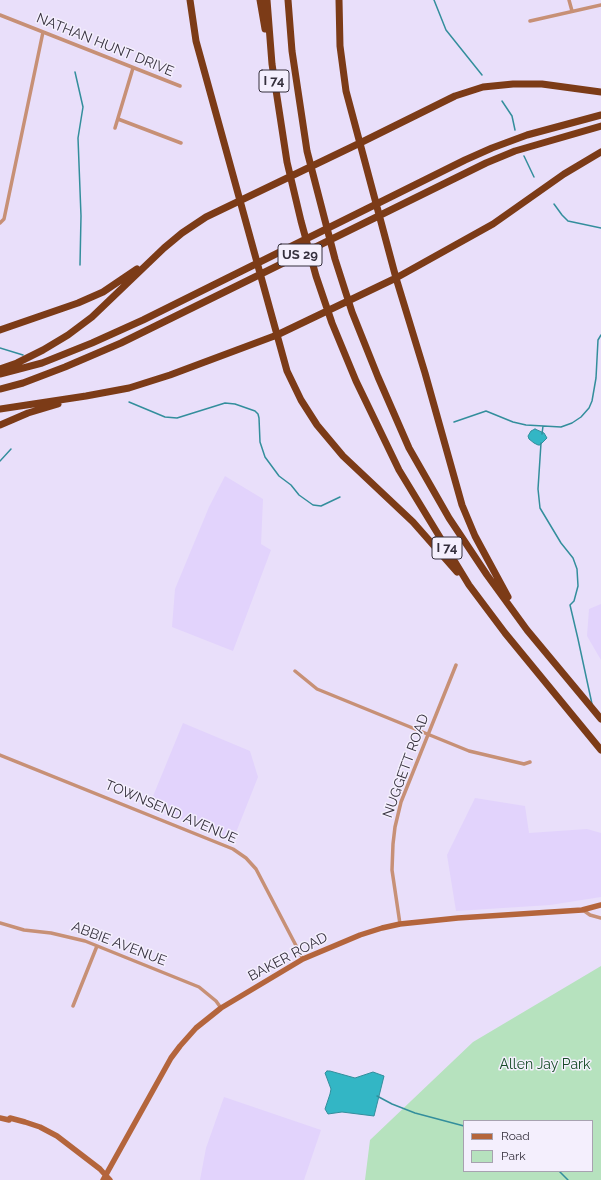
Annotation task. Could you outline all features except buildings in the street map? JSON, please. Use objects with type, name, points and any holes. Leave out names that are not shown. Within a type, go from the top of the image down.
[{"type":"highway","points":[[190,0],[196,41],[287,371],[301,400],[317,426],[342,456],[412,522],[469,585]]},
{"type":"highway","points":[[260,0],[272,64]]},
{"type":"highway","name":"I 74","points":[[267,0],[272,64],[287,162],[301,222],[316,276],[332,324],[356,381],[398,470],[469,585],[505,633],[601,750]]},
{"type":"highway","name":"I 74","points":[[288,0],[292,51],[307,151],[335,259],[352,312],[378,377],[410,448],[449,518],[526,630],[601,719]]},
{"type":"highway","points":[[339,0],[340,46],[342,72],[346,91],[396,278],[425,373],[462,505],[474,536],[526,630]]},
{"type":"highway","points":[[0,369],[17,363],[43,350],[68,335],[92,317],[182,233],[206,217],[455,96],[484,87],[513,84],[542,84],[601,92]]},
{"type":"highway","name":"US 29","points":[[0,374],[42,363],[130,326],[479,154],[527,135],[601,115]]},
{"type":"highway","name":"US 29","points":[[0,389],[22,383],[65,367],[121,343],[486,163],[515,151],[601,126]]},
{"type":"highway","points":[[0,409],[129,388],[170,375],[277,335],[396,278],[493,224],[564,174],[601,152]]},
{"type":"highway","points":[[0,330],[59,310],[96,295],[129,275],[159,253]]},
{"type":"highway","points":[[0,425],[28,413],[86,396]]},
{"type":"street","points":[[569,0],[572,11]]},
{"type":"street","points":[[530,21],[601,5]]},
{"type":"street","name":"NATHAN HUNT DRIVE","points":[[0,15],[180,86]]},
{"type":"street","points":[[0,223],[4,219],[43,32]]},
{"type":"street","points":[[115,128],[133,68]]},
{"type":"street","points":[[118,119],[181,144]]},
{"type":"street","name":"NUGGETT ROAD","points":[[400,924],[392,870],[395,827],[401,802],[456,665]]},
{"type":"street","points":[[295,671],[304,680],[317,689],[469,751],[524,764],[530,762]]},
{"type":"street","name":"TOWNSEND AVENUE","points":[[0,755],[233,849],[246,858],[256,869],[303,959]]},
{"type":"street","name":"BAKER ROAD","points":[[104,1177],[171,1058],[196,1028],[221,1008],[303,959],[360,935],[400,924],[458,918],[582,910],[601,905]]},
{"type":"street","points":[[582,910],[590,915],[601,918]]},
{"type":"street","name":"ABBIE AVENUE","points":[[0,923],[24,930],[51,932],[69,936],[97,946],[199,987],[216,1001],[221,1008]]},
{"type":"street","points":[[74,1006],[97,946]]},
{"type":"street","points":[[0,1118],[9,1120],[10,1118],[40,1127],[57,1136],[104,1177],[110,1180]]},
{"type":"shaded area","points":[[225,476],[263,499],[261,544],[271,550],[233,651],[172,627],[175,589],[209,507]]},
{"type":"shaded area","points":[[601,604],[601,660],[587,636],[589,609]]},
{"type":"shaded area","points":[[183,723],[250,751],[258,777],[233,840],[149,806]]},
{"type":"shaded area","points":[[475,798],[525,806],[529,833],[587,829],[601,833],[601,897],[550,905],[456,911],[447,855]]},
{"type":"shaded area","points":[[224,1097],[321,1130],[304,1180],[200,1180],[206,1148]]},
{"type":"green space","name":"Allen Jay Park","points":[[601,966],[601,1180],[365,1180],[370,1140],[473,1042]]},
{"type":"water","points":[[535,429],[544,433],[547,438],[540,445],[534,443],[528,436],[531,431]]},
{"type":"water","points":[[327,1071],[355,1078],[373,1072],[384,1076],[374,1116],[342,1112],[328,1114],[325,1109],[331,1089],[325,1073]]},
{"type":"waterway","points":[[434,0],[446,30],[482,75]]},
{"type":"waterway","points":[[75,72],[83,107],[78,138],[81,216],[80,265]]},
{"type":"waterway","points":[[502,101],[512,116],[515,130]]},
{"type":"waterway","points":[[524,156],[534,177]]},
{"type":"waterway","points":[[554,204],[568,221],[601,228]]},
{"type":"waterway","points":[[454,422],[486,411],[513,422],[526,425],[561,427],[572,423],[581,417],[589,408],[592,401],[596,378],[598,340],[601,335]]},
{"type":"waterway","points":[[0,348],[23,355]]},
{"type":"waterway","points":[[129,402],[165,417],[177,418],[225,403],[235,404],[255,411],[259,418],[260,442],[265,457],[279,476],[291,485],[299,495],[313,505],[321,506],[340,497]]},
{"type":"waterway","points":[[542,434],[543,426]]},
{"type":"waterway","points":[[541,443],[538,489],[540,508],[561,543],[573,558],[577,569],[578,586],[574,601],[570,605],[592,704]]},
{"type":"waterway","points":[[0,461],[11,449]]},
{"type":"waterway","points":[[377,1096],[415,1113],[463,1126]]},
{"type":"waterway","points":[[560,1172],[568,1180]]}]
